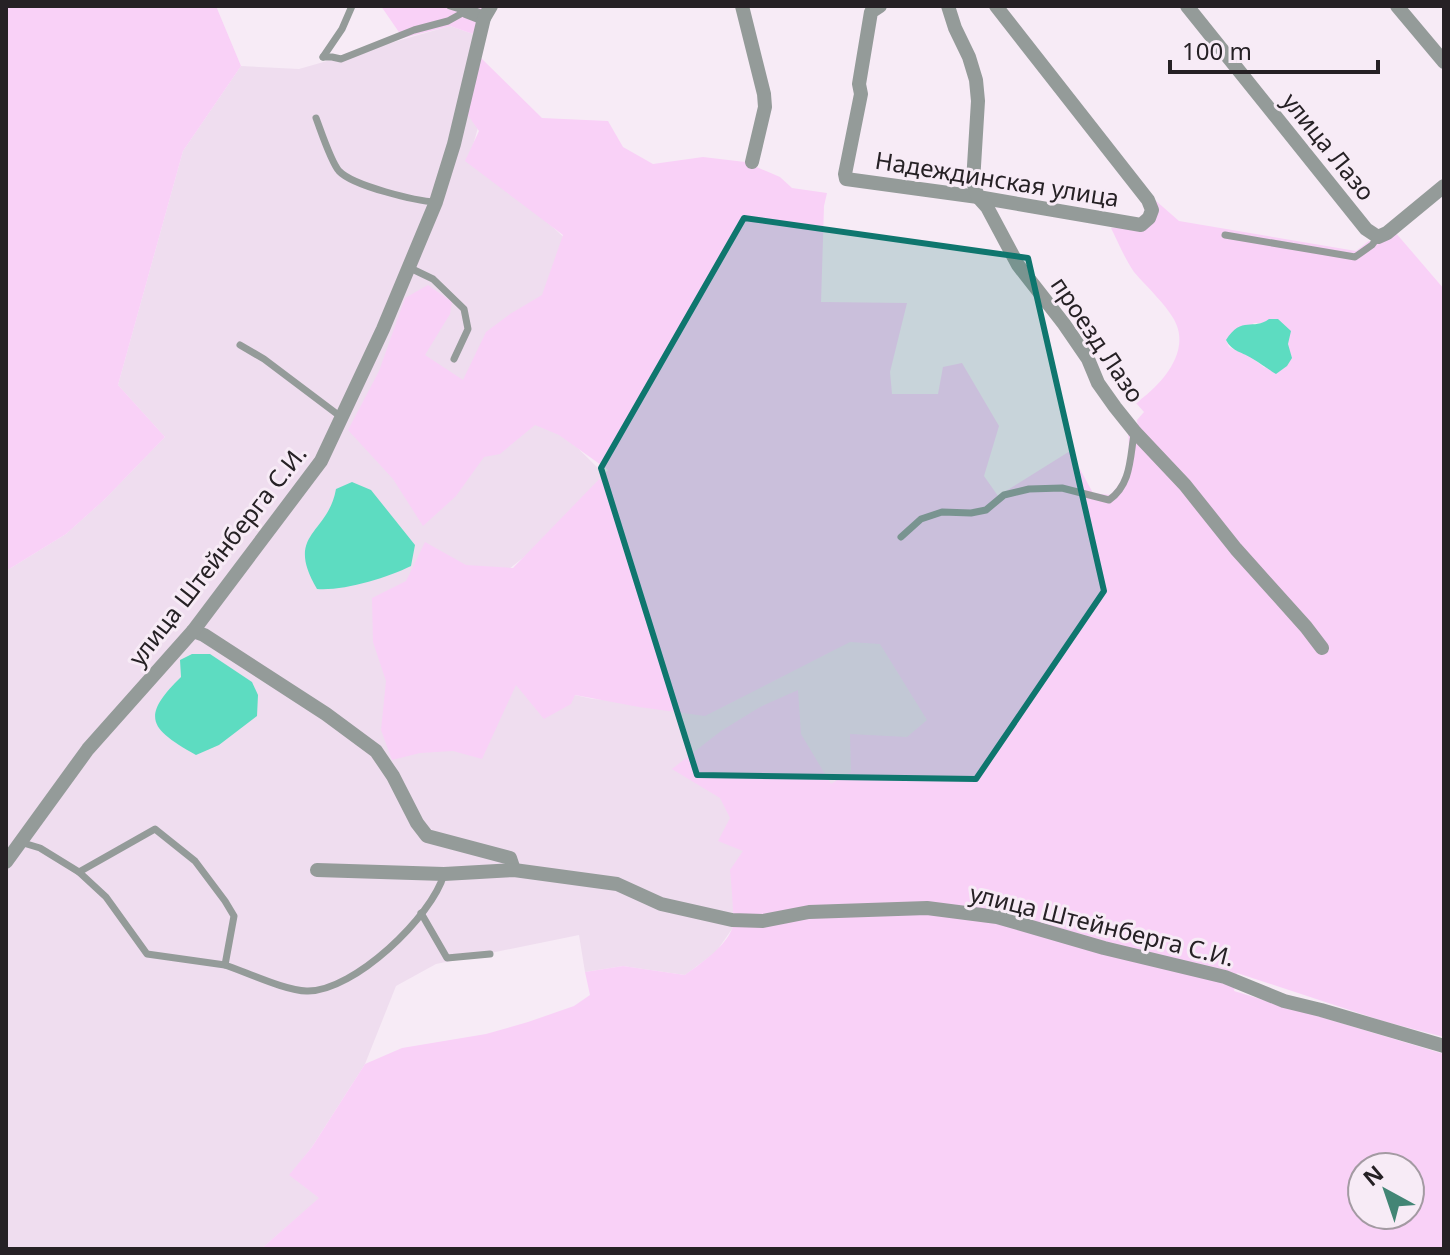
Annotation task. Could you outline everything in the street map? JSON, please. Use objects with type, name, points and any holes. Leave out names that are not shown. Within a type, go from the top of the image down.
[{"type":"street","points":[[742,6],[765,107],[752,162]]},
{"type":"street","name":"Надеждинская улица","points":[[880,6],[871,12],[846,179],[978,197],[1141,225],[1152,210],[1148,200],[996,6]]},
{"type":"street","name":"проезд Лазо","points":[[948,6],[976,80],[978,101],[973,182],[978,197],[987,207],[1018,265],[1064,324],[1088,359],[1098,383],[1135,432],[1185,485],[1322,648]]},
{"type":"street","name":"улица Лазо","points":[[1187,6],[1366,229],[1378,237]]},
{"type":"street","points":[[1397,6],[1444,62]]},
{"type":"street","points":[[464,8],[487,12]]},
{"type":"street","name":"улица Штейнберга С.И.","points":[[6,862],[88,749],[193,631],[321,461],[383,329],[436,202],[487,12]]},
{"type":"street","points":[[1378,237],[1444,186]]},
{"type":"street","points":[[193,631],[204,635],[326,714],[376,751],[427,836],[510,858],[514,870]]},
{"type":"street","name":"улица Штейнберга С.И.","points":[[317,870],[444,874],[514,870],[617,884],[661,904],[732,920],[763,921],[809,912],[927,908],[997,917],[1104,948],[1225,977],[1284,1001],[1444,1046]]},
{"type":"lane","points":[[352,6],[342,29],[323,57],[341,59],[414,30],[448,21],[464,8]]},
{"type":"lane","points":[[450,6],[464,8]]},
{"type":"lane","points":[[316,118],[338,170],[346,176],[408,198],[436,202]]},
{"type":"lane","points":[[1225,235],[1355,257],[1378,237]]},
{"type":"lane","points":[[408,267],[433,279],[464,309],[468,329],[454,359]]},
{"type":"lane","points":[[240,345],[264,359],[343,418]]},
{"type":"lane","points":[[901,537],[921,519],[942,512],[986,510],[1004,495],[1029,489],[1062,488],[1109,500],[1122,490],[1132,460],[1135,432]]},
{"type":"lane","points":[[79,872],[155,829],[195,861],[234,916],[225,965]]},
{"type":"lane","points":[[20,842],[40,848],[79,872],[106,897],[147,954],[225,965],[288,989],[310,991],[340,983],[371,963],[412,927],[441,885],[444,874]]},
{"type":"lane","points":[[421,913],[447,958],[490,954]]},
{"type":"highlighted area","points":[[744,218],[1028,258],[1104,591],[976,779],[697,775],[601,468]]},
{"type":"shaded area","points":[[6,6],[216,6],[241,66],[183,151],[118,385],[165,437],[66,534],[6,571]]},
{"type":"shaded area","points":[[381,6],[485,6],[473,34],[450,26],[403,38]]},
{"type":"shaded area","points":[[450,26],[473,34],[480,57],[479,124],[471,152],[570,243],[529,400],[604,474],[548,538],[499,577],[454,669],[593,699],[717,708],[860,622],[899,627],[933,712],[929,736],[732,929],[716,952],[685,975],[623,966],[585,972],[579,935],[436,964],[396,986],[365,1064],[312,1147],[290,1175],[320,1198],[261,1249],[6,1249],[6,571],[66,534],[165,437],[118,385],[183,151],[241,66],[299,69]]},
{"type":"shaded area","points":[[480,57],[542,118],[608,121],[623,147],[653,164],[703,157],[745,162],[780,177],[792,188],[827,193],[821,302],[907,303],[890,372],[892,394],[938,394],[943,367],[962,363],[999,426],[984,476],[998,496],[1070,451],[1093,493],[1110,495],[1120,483],[1126,467],[1128,434],[1138,429],[1137,420],[1144,412],[1136,403],[1162,380],[1175,359],[1179,337],[1177,326],[1164,305],[1134,272],[1111,228],[1144,227],[1155,200],[1179,221],[1356,251],[1369,241],[1381,243],[1395,232],[1444,289],[1444,1037],[1386,1022],[1237,973],[1234,991],[1444,1054],[1444,1249],[261,1249],[319,1198],[289,1175],[312,1147],[365,1064],[402,1048],[486,1034],[574,1006],[590,995],[585,972],[623,966],[685,975],[724,942],[733,924],[730,870],[743,851],[718,841],[730,818],[720,798],[672,769],[721,731],[760,707],[798,690],[801,734],[831,784],[851,772],[850,734],[907,737],[927,720],[880,644],[850,642],[705,716],[575,695],[571,704],[544,719],[516,685],[482,759],[453,751],[420,753],[392,760],[381,730],[386,681],[373,642],[372,598],[406,581],[425,542],[466,565],[513,568],[608,470],[559,435],[535,425],[500,454],[484,457],[456,496],[423,526],[393,479],[348,430],[379,371],[405,298],[428,285],[452,302],[450,314],[425,355],[463,380],[486,332],[542,295],[563,235],[465,161],[479,131],[465,111]],"holes":[[[1254,323],[1264,323],[1265,368],[1251,357],[1229,347],[1226,340]]]},
{"type":"shaded area","points":[[1278,319],[1291,331],[1288,344],[1292,358],[1276,374],[1226,340],[1237,328]]},
{"type":"shaded area","points":[[352,482],[371,490],[415,545],[411,566],[365,583],[317,589],[308,571],[306,545],[332,504],[336,489]]},
{"type":"shaded area","points":[[192,654],[210,654],[252,682],[258,695],[257,716],[219,745],[196,755],[160,730],[155,713],[159,703],[181,677],[180,660]]}]
